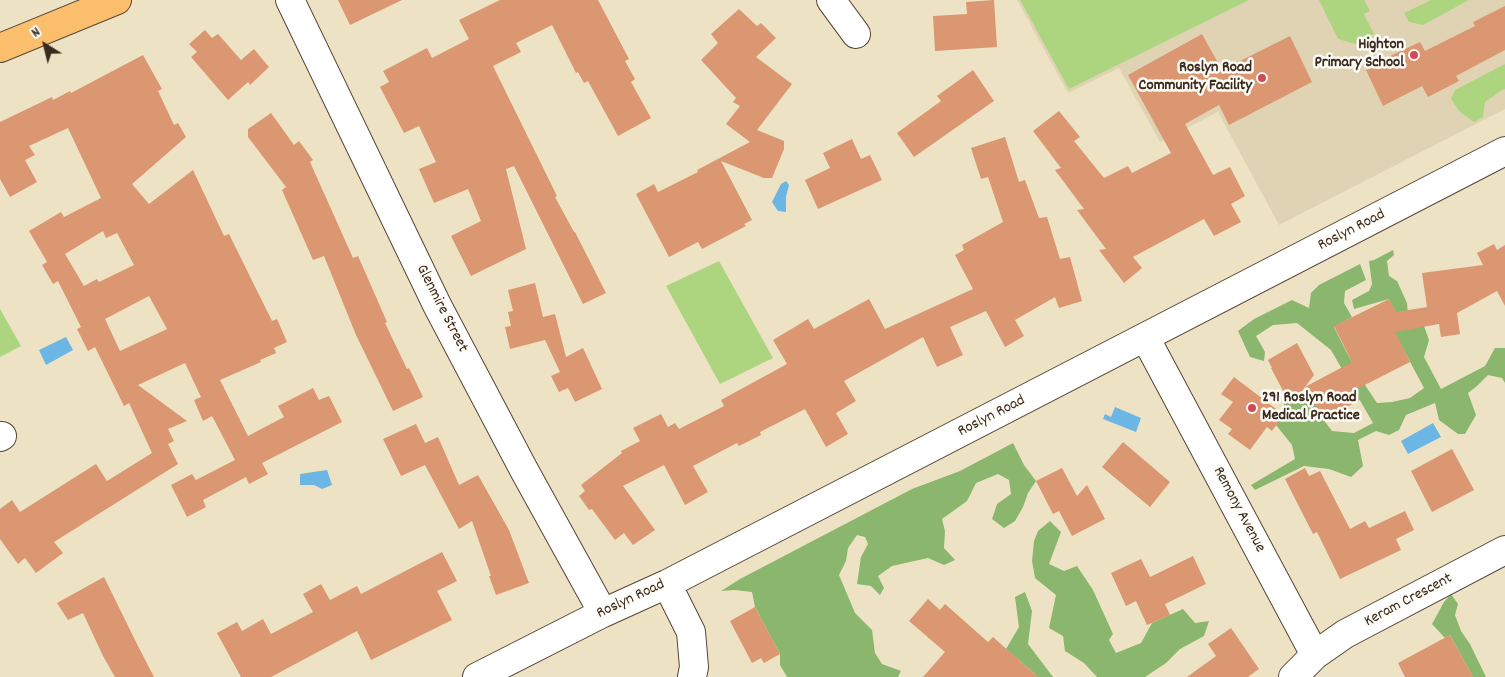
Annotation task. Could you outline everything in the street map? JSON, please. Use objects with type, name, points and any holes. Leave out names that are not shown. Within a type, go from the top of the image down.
[{"type":"main road","points":[[0,48],[78,7],[117,0]]},
{"type":"street","name":"Glenmire Street","points":[[290,0],[437,305],[524,470],[603,612]]},
{"type":"street","points":[[831,0],[856,34]]},
{"type":"street","name":"Roslyn Road","points":[[477,677],[603,612],[667,584],[1505,151]]},
{"type":"street","name":"Remony Avenue","points":[[1145,338],[1315,655]]},
{"type":"street","name":"Keram Crescent","points":[[1315,655],[1345,634],[1505,550]]},
{"type":"street","points":[[667,584],[691,632],[694,667],[692,677]]},
{"type":"street","points":[[1294,677],[1315,655]]},
{"type":"shaded area","points":[[1017,0],[1505,0],[1505,109],[1279,225],[1218,112],[1160,142],[1119,68],[1068,93]]},
{"type":"green space","points":[[1020,0],[1249,0],[1069,89]]},
{"type":"green space","points":[[1319,0],[1364,0],[1370,11],[1364,14],[1374,34],[1356,44],[1338,39]]},
{"type":"green space","points":[[1431,0],[1469,0],[1423,25],[1409,22],[1404,13]]},
{"type":"green space","points":[[1505,64],[1505,89],[1485,102],[1483,117],[1474,122],[1460,112],[1451,99],[1455,90]]},
{"type":"green space","points":[[1393,250],[1394,255],[1387,261],[1389,276],[1397,281],[1407,303],[1408,315],[1424,326],[1429,340],[1424,357],[1441,389],[1485,366],[1495,348],[1505,348],[1505,383],[1502,378],[1488,375],[1468,393],[1476,415],[1465,434],[1458,434],[1439,420],[1435,403],[1406,415],[1399,430],[1389,435],[1376,431],[1358,440],[1363,466],[1351,477],[1329,469],[1304,466],[1255,490],[1251,485],[1295,459],[1292,445],[1276,425],[1284,415],[1284,400],[1287,395],[1291,393],[1304,401],[1314,402],[1332,431],[1354,433],[1373,423],[1331,350],[1297,323],[1273,325],[1256,336],[1265,352],[1264,361],[1250,357],[1238,331],[1254,319],[1292,300],[1309,308],[1311,293],[1319,285],[1360,264],[1366,280],[1345,291],[1344,303],[1352,317],[1334,327],[1346,351],[1377,403],[1410,398],[1424,388],[1392,328],[1401,323],[1389,299],[1354,309],[1352,300],[1369,291],[1372,284],[1369,261]]},
{"type":"green space","points":[[719,261],[773,358],[720,384],[666,286]]},
{"type":"green space","points":[[0,309],[21,346],[0,357]]},
{"type":"green space","points":[[1013,443],[1024,465],[1036,481],[1028,493],[1015,521],[1004,528],[992,519],[997,504],[1011,494],[1009,480],[998,474],[976,483],[967,501],[942,519],[945,531],[944,548],[955,560],[944,565],[928,558],[892,566],[878,576],[884,588],[880,595],[871,586],[857,584],[861,557],[868,544],[865,537],[857,535],[848,548],[846,561],[839,575],[855,613],[872,630],[875,653],[882,664],[901,671],[898,677],[787,677],[780,665],[780,654],[755,607],[752,592],[721,591],[740,579],[912,489],[960,471]]},
{"type":"green space","points":[[1050,521],[1061,532],[1049,564],[1064,571],[1077,566],[1093,590],[1113,634],[1109,640],[1116,653],[1141,643],[1152,623],[1183,609],[1195,623],[1209,621],[1204,636],[1180,649],[1166,663],[1145,677],[1097,677],[1084,663],[1065,651],[1063,636],[1049,628],[1056,595],[1035,578],[1032,561],[1034,541],[1038,531]]},
{"type":"green space","points":[[1025,592],[1032,611],[1028,644],[1053,677],[1035,677],[1035,674],[1006,649],[1019,627],[1015,597]]},
{"type":"green space","points":[[1451,594],[1458,604],[1455,615],[1461,631],[1470,644],[1486,677],[1473,677],[1450,635],[1445,638],[1432,624],[1444,602]]},
{"type":"water","points":[[786,181],[789,185],[786,197],[786,212],[778,211],[772,202],[781,184]]},
{"type":"water","points":[[66,337],[73,350],[46,365],[39,350]]},
{"type":"water","points":[[1115,407],[1141,418],[1136,432],[1103,419],[1105,414],[1111,417]]},
{"type":"water","points":[[1433,423],[1441,437],[1408,454],[1401,441]]},
{"type":"water","points":[[327,470],[332,485],[322,489],[314,485],[300,485],[300,474]]},
{"type":"building","points":[[338,0],[402,0],[350,25]]},
{"type":"building","points":[[500,0],[598,0],[629,59],[625,61],[635,79],[631,82],[651,118],[618,136],[588,81],[584,83],[578,72],[576,73],[552,25],[516,43],[521,52],[493,66],[557,196],[555,197],[606,293],[583,304],[514,166],[506,169],[526,249],[471,276],[451,236],[481,221],[468,189],[434,203],[419,169],[436,162],[419,126],[404,133],[380,87],[389,82],[383,71],[427,48],[432,58],[469,39],[459,20]]},
{"type":"building","points":[[994,0],[997,47],[935,51],[933,16],[967,14],[966,2]]},
{"type":"building","points":[[1505,6],[1505,50],[1456,76],[1459,81],[1428,97],[1422,86],[1383,106],[1366,70],[1420,42],[1425,51],[1475,26],[1473,22]]},
{"type":"building","points":[[739,9],[757,26],[761,23],[776,38],[756,57],[792,84],[757,130],[784,141],[784,149],[772,178],[764,178],[721,161],[752,220],[744,224],[746,226],[702,249],[698,242],[669,257],[636,194],[654,184],[658,192],[698,172],[697,170],[750,142],[726,124],[740,106],[733,102],[736,98],[701,60],[718,43],[711,34]]},
{"type":"building","points":[[205,30],[212,38],[218,34],[241,60],[254,49],[269,67],[250,85],[248,82],[228,100],[191,57],[197,52],[189,44]]},
{"type":"building","points":[[1202,34],[1222,70],[1290,36],[1312,82],[1229,125],[1219,105],[1185,124],[1213,175],[1230,167],[1245,196],[1231,204],[1241,222],[1214,236],[1204,219],[1133,257],[1142,268],[1124,283],[1099,250],[1106,249],[1077,210],[1084,209],[1055,170],[1061,168],[1033,131],[1059,111],[1080,137],[1074,141],[1104,178],[1128,166],[1132,173],[1171,153],[1128,75]]},
{"type":"building","points":[[143,55],[162,89],[158,91],[174,125],[178,123],[186,137],[132,184],[149,204],[193,170],[224,236],[229,234],[272,321],[277,319],[287,342],[274,348],[276,353],[260,360],[261,362],[220,380],[248,436],[284,417],[278,406],[313,388],[319,400],[329,396],[342,422],[262,463],[268,474],[249,484],[246,477],[203,500],[206,507],[187,517],[171,485],[192,474],[196,480],[235,460],[212,416],[203,421],[194,400],[201,397],[185,363],[138,385],[187,421],[168,429],[174,441],[168,444],[178,464],[54,542],[63,553],[36,573],[25,558],[18,564],[0,539],[0,509],[12,500],[20,512],[96,464],[107,481],[152,453],[129,403],[124,406],[95,347],[88,351],[77,329],[81,327],[58,281],[53,284],[42,265],[47,262],[29,231],[61,212],[64,217],[101,198],[68,128],[29,146],[35,155],[25,160],[37,182],[10,197],[0,179],[0,122],[52,97],[53,100],[70,91],[71,93]],"holes":[[[103,231],[106,238],[117,233],[134,265],[99,282],[97,279],[84,286],[65,254]],[[149,296],[167,329],[120,351],[105,319]]]},
{"type":"building","points":[[973,70],[994,101],[914,157],[897,133],[941,101],[937,96]]},
{"type":"building","points":[[271,113],[294,145],[299,141],[313,160],[310,162],[353,258],[358,256],[387,322],[385,323],[423,397],[393,411],[356,335],[324,256],[313,260],[282,190],[286,187],[248,137],[248,129]]},
{"type":"building","points":[[1005,137],[1019,182],[1025,180],[1039,218],[1047,217],[1060,259],[1070,257],[1082,301],[1059,308],[1055,297],[1015,320],[1024,336],[1005,347],[986,311],[950,327],[963,355],[937,367],[923,337],[844,381],[856,401],[836,413],[848,434],[826,447],[805,409],[760,432],[761,435],[739,446],[737,443],[693,466],[708,492],[685,505],[664,465],[623,486],[655,530],[633,545],[624,533],[615,540],[592,509],[589,510],[579,496],[585,491],[581,485],[622,453],[621,451],[640,441],[633,428],[661,414],[668,427],[675,423],[679,429],[724,406],[721,400],[787,364],[773,340],[808,319],[814,329],[869,299],[885,329],[973,289],[955,255],[964,250],[962,245],[1003,222],[988,177],[981,179],[971,148]]},
{"type":"building","points":[[852,139],[861,159],[870,155],[882,180],[818,209],[805,180],[830,168],[823,153]]},
{"type":"building","points":[[1494,244],[1497,250],[1505,245],[1505,306],[1497,291],[1457,313],[1460,334],[1441,337],[1439,324],[1395,332],[1410,362],[1355,390],[1360,400],[1323,419],[1305,387],[1352,362],[1334,326],[1389,299],[1396,312],[1427,307],[1422,273],[1483,265],[1477,253]]},
{"type":"building","points":[[535,283],[543,317],[555,314],[566,357],[583,348],[602,389],[575,402],[568,388],[559,392],[551,376],[560,372],[545,340],[510,349],[505,327],[511,326],[508,312],[513,311],[508,290]]},
{"type":"building","points":[[1297,343],[1314,375],[1291,406],[1268,360]]},
{"type":"building","name":"291 Roslyn Road Medical Practice","points":[[1234,377],[1284,415],[1272,431],[1267,427],[1250,450],[1228,434],[1232,429],[1219,420],[1233,402],[1221,394]]},
{"type":"building","points":[[416,424],[425,443],[438,437],[459,485],[478,475],[509,530],[529,583],[496,595],[472,521],[459,529],[425,465],[401,476],[383,439]]},
{"type":"building","points":[[1123,442],[1170,482],[1150,507],[1102,467]]},
{"type":"building","points":[[1452,449],[1474,490],[1432,512],[1411,471]]},
{"type":"building","points":[[1062,468],[1077,496],[1087,485],[1105,519],[1072,536],[1059,511],[1053,514],[1036,481]]},
{"type":"building","points":[[1305,468],[1309,476],[1320,471],[1350,529],[1365,521],[1369,528],[1405,511],[1414,530],[1396,539],[1401,550],[1340,579],[1317,532],[1313,534],[1285,479]]},
{"type":"building","points":[[442,552],[457,581],[437,591],[452,620],[371,660],[357,631],[271,677],[241,677],[217,633],[237,622],[242,631],[263,619],[271,634],[313,612],[303,594],[321,584],[330,600],[357,586],[361,594]]},
{"type":"building","points":[[1193,556],[1206,584],[1165,604],[1170,615],[1147,625],[1136,601],[1126,606],[1111,573],[1141,559],[1150,577]]},
{"type":"building","points":[[104,577],[154,677],[115,677],[83,613],[68,620],[57,603]]},
{"type":"building","points":[[928,599],[940,610],[945,604],[988,642],[993,637],[1038,677],[923,677],[945,652],[909,621]]},
{"type":"building","points":[[755,607],[780,654],[764,663],[761,658],[752,663],[730,621]]},
{"type":"building","points":[[1231,628],[1259,669],[1248,677],[1187,677],[1216,656],[1208,644]]},
{"type":"building","points":[[1450,635],[1473,677],[1405,677],[1398,663]]},
{"type":"place","name":"Highton Primary School","points":[[1414,55]]},
{"type":"place","name":"Roslyn Road Community Facility","points":[[1262,78]]},
{"type":"place","name":"291 Roslyn Road Medical Practice","points":[[1252,408]]}]
